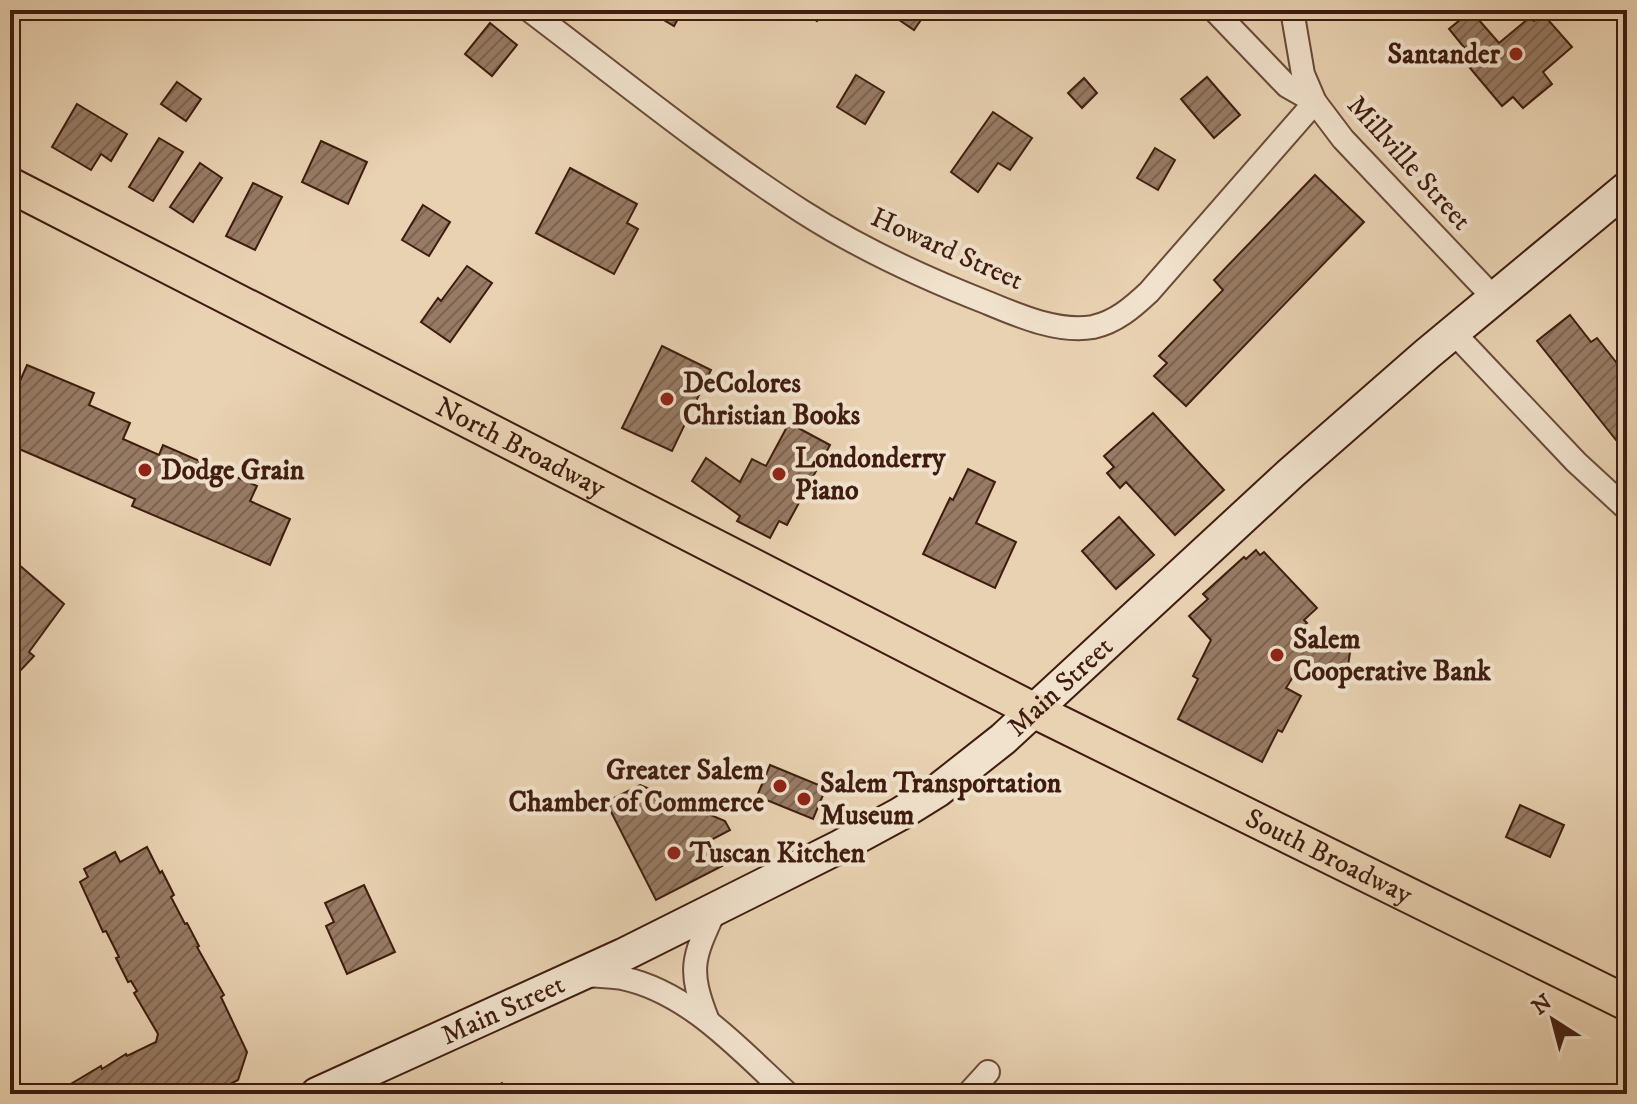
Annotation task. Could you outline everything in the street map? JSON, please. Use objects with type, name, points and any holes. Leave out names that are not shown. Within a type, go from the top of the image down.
[{"type":"main road","name":"North Broadway","points":[[10,185],[1033,710]]},
{"type":"main road","name":"Main Street","points":[[317,1094],[716,908],[900,814],[966,769],[1291,473],[1493,297],[1627,188]]},
{"type":"main road","name":"South Broadway","points":[[1033,710],[1627,1003]]},
{"type":"street","name":"Howard Street","points":[[529,10],[804,212],[912,271],[1013,313],[1054,325],[1094,326],[1131,309],[1315,102]]},
{"type":"street","points":[[1214,10],[1287,86],[1315,102]]},
{"type":"street","name":"Millville Street","points":[[1292,10],[1303,74],[1315,102],[1352,148],[1493,297]]},
{"type":"street","points":[[1453,332],[1556,442],[1627,509]]},
{"type":"street","points":[[708,1021],[698,997],[694,963],[716,908]]},
{"type":"street","points":[[580,974],[623,978],[680,1002],[708,1021],[788,1094]]},
{"type":"street","points":[[968,1094],[988,1072]]},
{"type":"building","points":[[647,10],[683,10],[674,26]]},
{"type":"building","points":[[801,10],[825,10],[817,21]]},
{"type":"building","points":[[896,10],[927,11],[914,30],[892,15]]},
{"type":"building","name":"Santander","points":[[1471,11],[1499,43],[1529,18],[1534,21],[1543,14],[1572,47],[1543,72],[1552,84],[1523,108],[1513,97],[1502,106],[1470,68],[1476,62],[1449,29]]},
{"type":"building","points":[[490,23],[517,45],[492,76],[465,54]]},
{"type":"building","points":[[856,75],[884,92],[865,124],[837,107]]},
{"type":"building","points":[[1207,77],[1240,115],[1214,138],[1181,99]]},
{"type":"building","points":[[1084,78],[1097,93],[1082,108],[1068,93]]},
{"type":"building","points":[[177,82],[201,99],[186,121],[161,104]]},
{"type":"building","points":[[77,104],[127,134],[111,161],[101,154],[91,170],[52,147]]},
{"type":"building","points":[[993,112],[1032,138],[1010,170],[998,163],[978,192],[951,172]]},
{"type":"building","points":[[159,138],[183,152],[153,201],[129,187]]},
{"type":"building","points":[[321,141],[367,162],[348,204],[302,182]]},
{"type":"building","points":[[1155,148],[1175,160],[1158,190],[1137,178]]},
{"type":"building","points":[[200,163],[222,178],[193,222],[170,207]]},
{"type":"building","points":[[570,168],[637,204],[627,223],[638,229],[614,274],[536,233]]},
{"type":"building","points":[[1315,175],[1364,222],[1186,406],[1154,376],[1167,363],[1159,356],[1223,290],[1214,280]]},
{"type":"building","points":[[253,183],[282,197],[255,250],[226,236]]},
{"type":"building","points":[[423,205],[450,222],[429,256],[402,240]]},
{"type":"building","points":[[467,266],[492,283],[450,342],[421,322]]},
{"type":"building","points":[[1570,315],[1591,342],[1597,338],[1627,376],[1627,432],[1616,440],[1537,341]]},
{"type":"building","name":"DeColores Christian Books","points":[[662,346],[711,370],[672,451],[622,428]]},
{"type":"building","name":"Dodge Grain","points":[[27,365],[94,393],[89,405],[130,423],[123,439],[159,455],[163,445],[257,486],[250,501],[290,519],[270,565],[132,506],[135,499],[10,445],[10,404]]},
{"type":"building","points":[[1153,413],[1224,490],[1175,535],[1126,482],[1120,488],[1107,473],[1114,467],[1104,456]]},
{"type":"building","name":"Londonderry Piano","points":[[789,423],[830,445],[787,525],[779,521],[770,538],[737,521],[740,516],[692,481],[706,458],[740,482],[752,459],[766,466]]},
{"type":"building","points":[[968,469],[995,482],[976,523],[1016,542],[995,588],[923,554]]},
{"type":"building","points":[[1119,517],[1154,555],[1116,589],[1082,551]]},
{"type":"building","name":"Salem Cooperative Bank","points":[[1256,550],[1260,555],[1264,552],[1317,608],[1304,620],[1307,623],[1300,629],[1310,639],[1351,646],[1347,672],[1301,664],[1286,688],[1301,696],[1282,732],[1278,730],[1262,762],[1178,719],[1198,679],[1193,676],[1211,640],[1189,616],[1208,599],[1203,594]]},
{"type":"building","points":[[10,557],[64,604],[29,652],[34,656],[20,671],[16,668],[10,674]]},
{"type":"building","points":[[770,765],[826,788],[813,819],[757,796]]},
{"type":"building","name":"Tuscan Kitchen","points":[[640,785],[725,821],[730,830],[709,841],[722,866],[656,900],[606,802]]},
{"type":"building","points":[[1520,805],[1564,825],[1550,857],[1506,837]]},
{"type":"building","points":[[147,847],[224,995],[221,997],[247,1052],[238,1080],[211,1094],[54,1094],[101,1066],[102,1069],[126,1054],[156,1042],[158,1034],[134,993],[137,991],[131,981],[128,982],[116,958],[119,957],[106,931],[103,932],[80,882],[88,877],[84,869],[115,852],[120,862]]},
{"type":"building","points":[[364,885],[395,952],[347,974],[326,926],[334,922],[325,903]]},
{"type":"building","points":[[502,1083],[508,1094],[482,1094]]},
{"type":"place","name":"Santander","points":[[1516,54]]},
{"type":"place","name":"DeColores Christian Books","points":[[667,399]]},
{"type":"place","name":"Dodge Grain","points":[[145,470]]},
{"type":"place","name":"Londonderry Piano","points":[[779,474]]},
{"type":"place","name":"Salem Cooperative Bank","points":[[1277,655]]},
{"type":"place","name":"Greater Salem Chamber of Commerce","points":[[780,786]]},
{"type":"place","name":"Salem Transportation Museum","points":[[804,799]]},
{"type":"place","name":"Tuscan Kitchen","points":[[674,853]]}]
